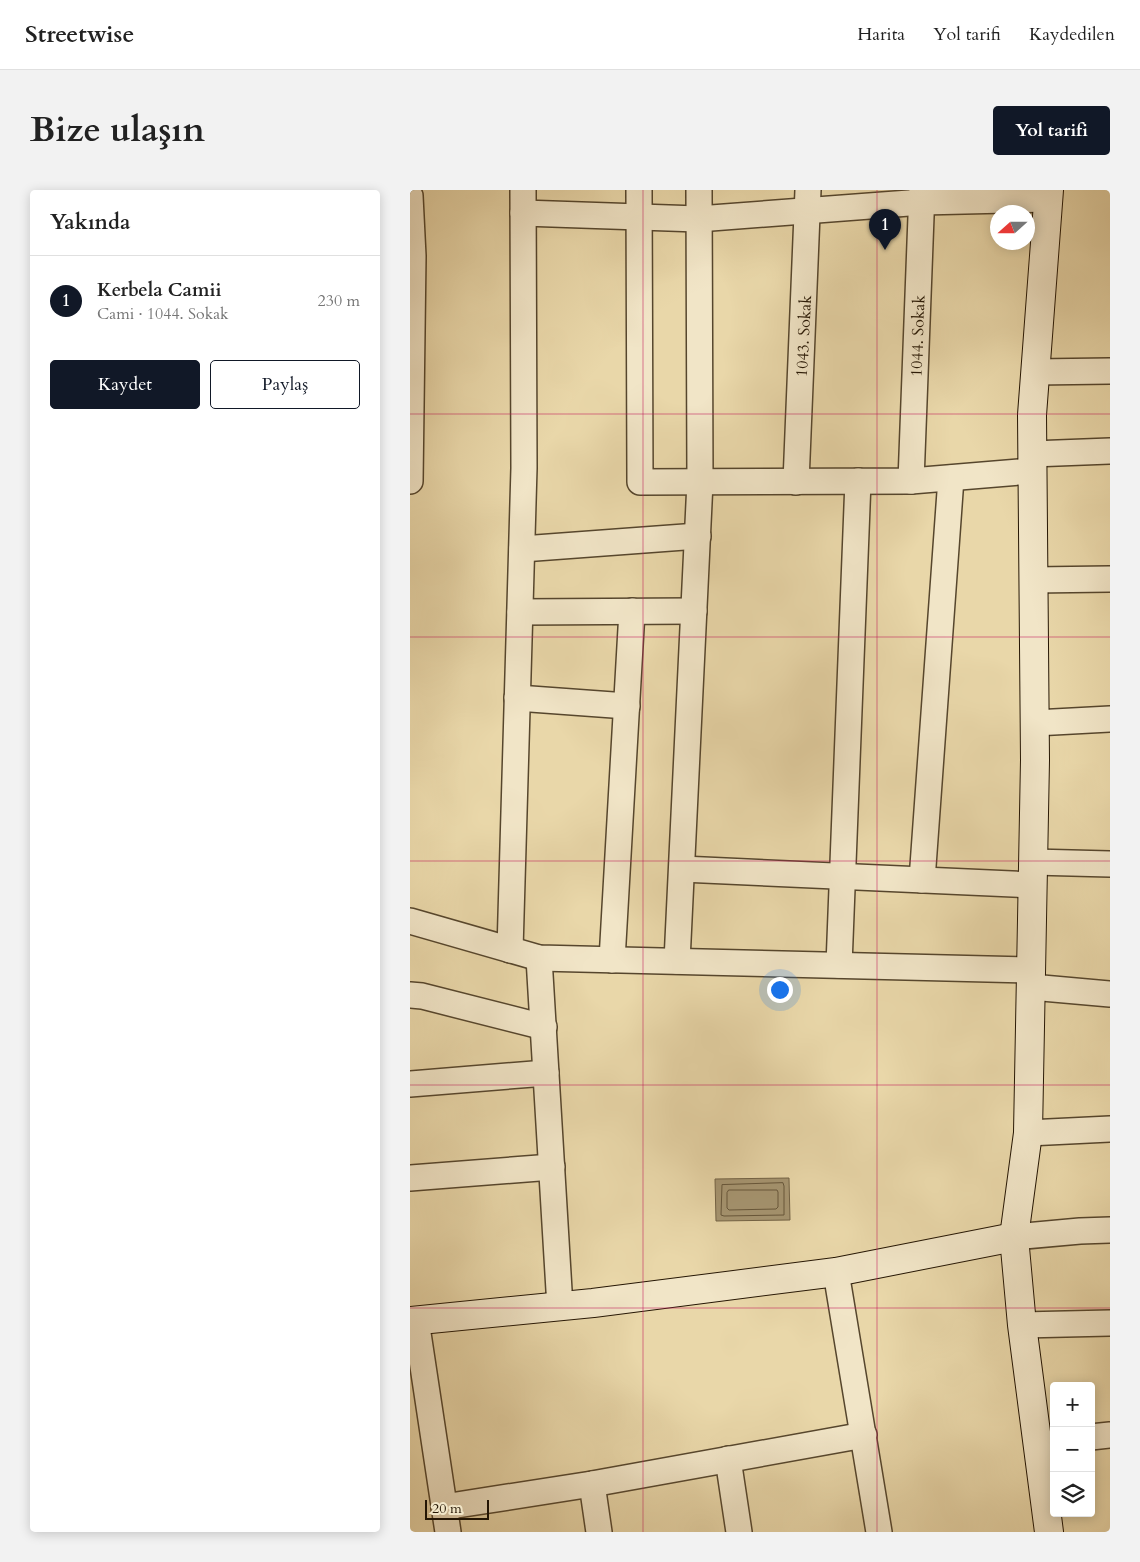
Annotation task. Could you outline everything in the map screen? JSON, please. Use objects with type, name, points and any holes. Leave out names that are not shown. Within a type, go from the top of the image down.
[{"type":"main road","points":[[1048,195],[1032,415],[1035,723],[1028,1132],[1014,1237],[1022,1325],[1046,1442],[1049,1532]]},
{"type":"main road","points":[[413,1320],[560,1307],[836,1272],[1014,1237]]},
{"type":"street","points":[[639,190],[640,482],[911,481],[951,478],[1032,462],[1110,450]]},
{"type":"street","points":[[677,961],[700,482],[699,190]]},
{"type":"street","points":[[510,950],[524,468],[523,202],[640,218],[698,219],[808,200],[922,196],[1048,195]]},
{"type":"street","points":[[410,196],[410,481]]},
{"type":"street","name":"1044. Sokak","points":[[911,481],[922,196]]},
{"type":"street","name":"1043. Sokak","points":[[796,482],[808,200]]},
{"type":"street","points":[[1035,372],[1110,371]]},
{"type":"street","points":[[922,880],[951,478]]},
{"type":"street","points":[[839,965],[858,482]]},
{"type":"street","points":[[522,549],[698,536]]},
{"type":"street","points":[[1033,580],[1110,579]]},
{"type":"street","points":[[612,960],[632,611]]},
{"type":"street","points":[[520,612],[694,611]]},
{"type":"street","points":[[517,698],[627,706]]},
{"type":"street","points":[[1035,723],[1110,719]]},
{"type":"street","points":[[682,869],[922,880],[1033,873],[1110,864]]},
{"type":"street","points":[[410,921],[540,958],[839,965],[1031,979],[1110,994]]},
{"type":"street","points":[[540,958],[560,1307]]},
{"type":"street","points":[[410,996],[422,996],[544,1027]]},
{"type":"street","points":[[410,1084],[546,1073]]},
{"type":"street","points":[[1028,1132],[1110,1129]]},
{"type":"street","points":[[410,1178],[552,1167]]},
{"type":"street","points":[[1014,1237],[1110,1230]]},
{"type":"street","points":[[836,1272],[880,1532]]},
{"type":"street","points":[[413,1320],[448,1532]]},
{"type":"street","points":[[1022,1325],[1110,1323]]},
{"type":"street","points":[[444,1507],[592,1484],[864,1435]]},
{"type":"street","points":[[1095,1437],[1110,1435]]},
{"type":"street","points":[[728,1459],[739,1532]]},
{"type":"street","points":[[592,1484],[599,1532]]},
{"type":"water","points":[[789,1178],[790,1220],[716,1221],[715,1179]]},
{"type":"place","name":"Kerbela Camii","points":[[885,250]]}]
